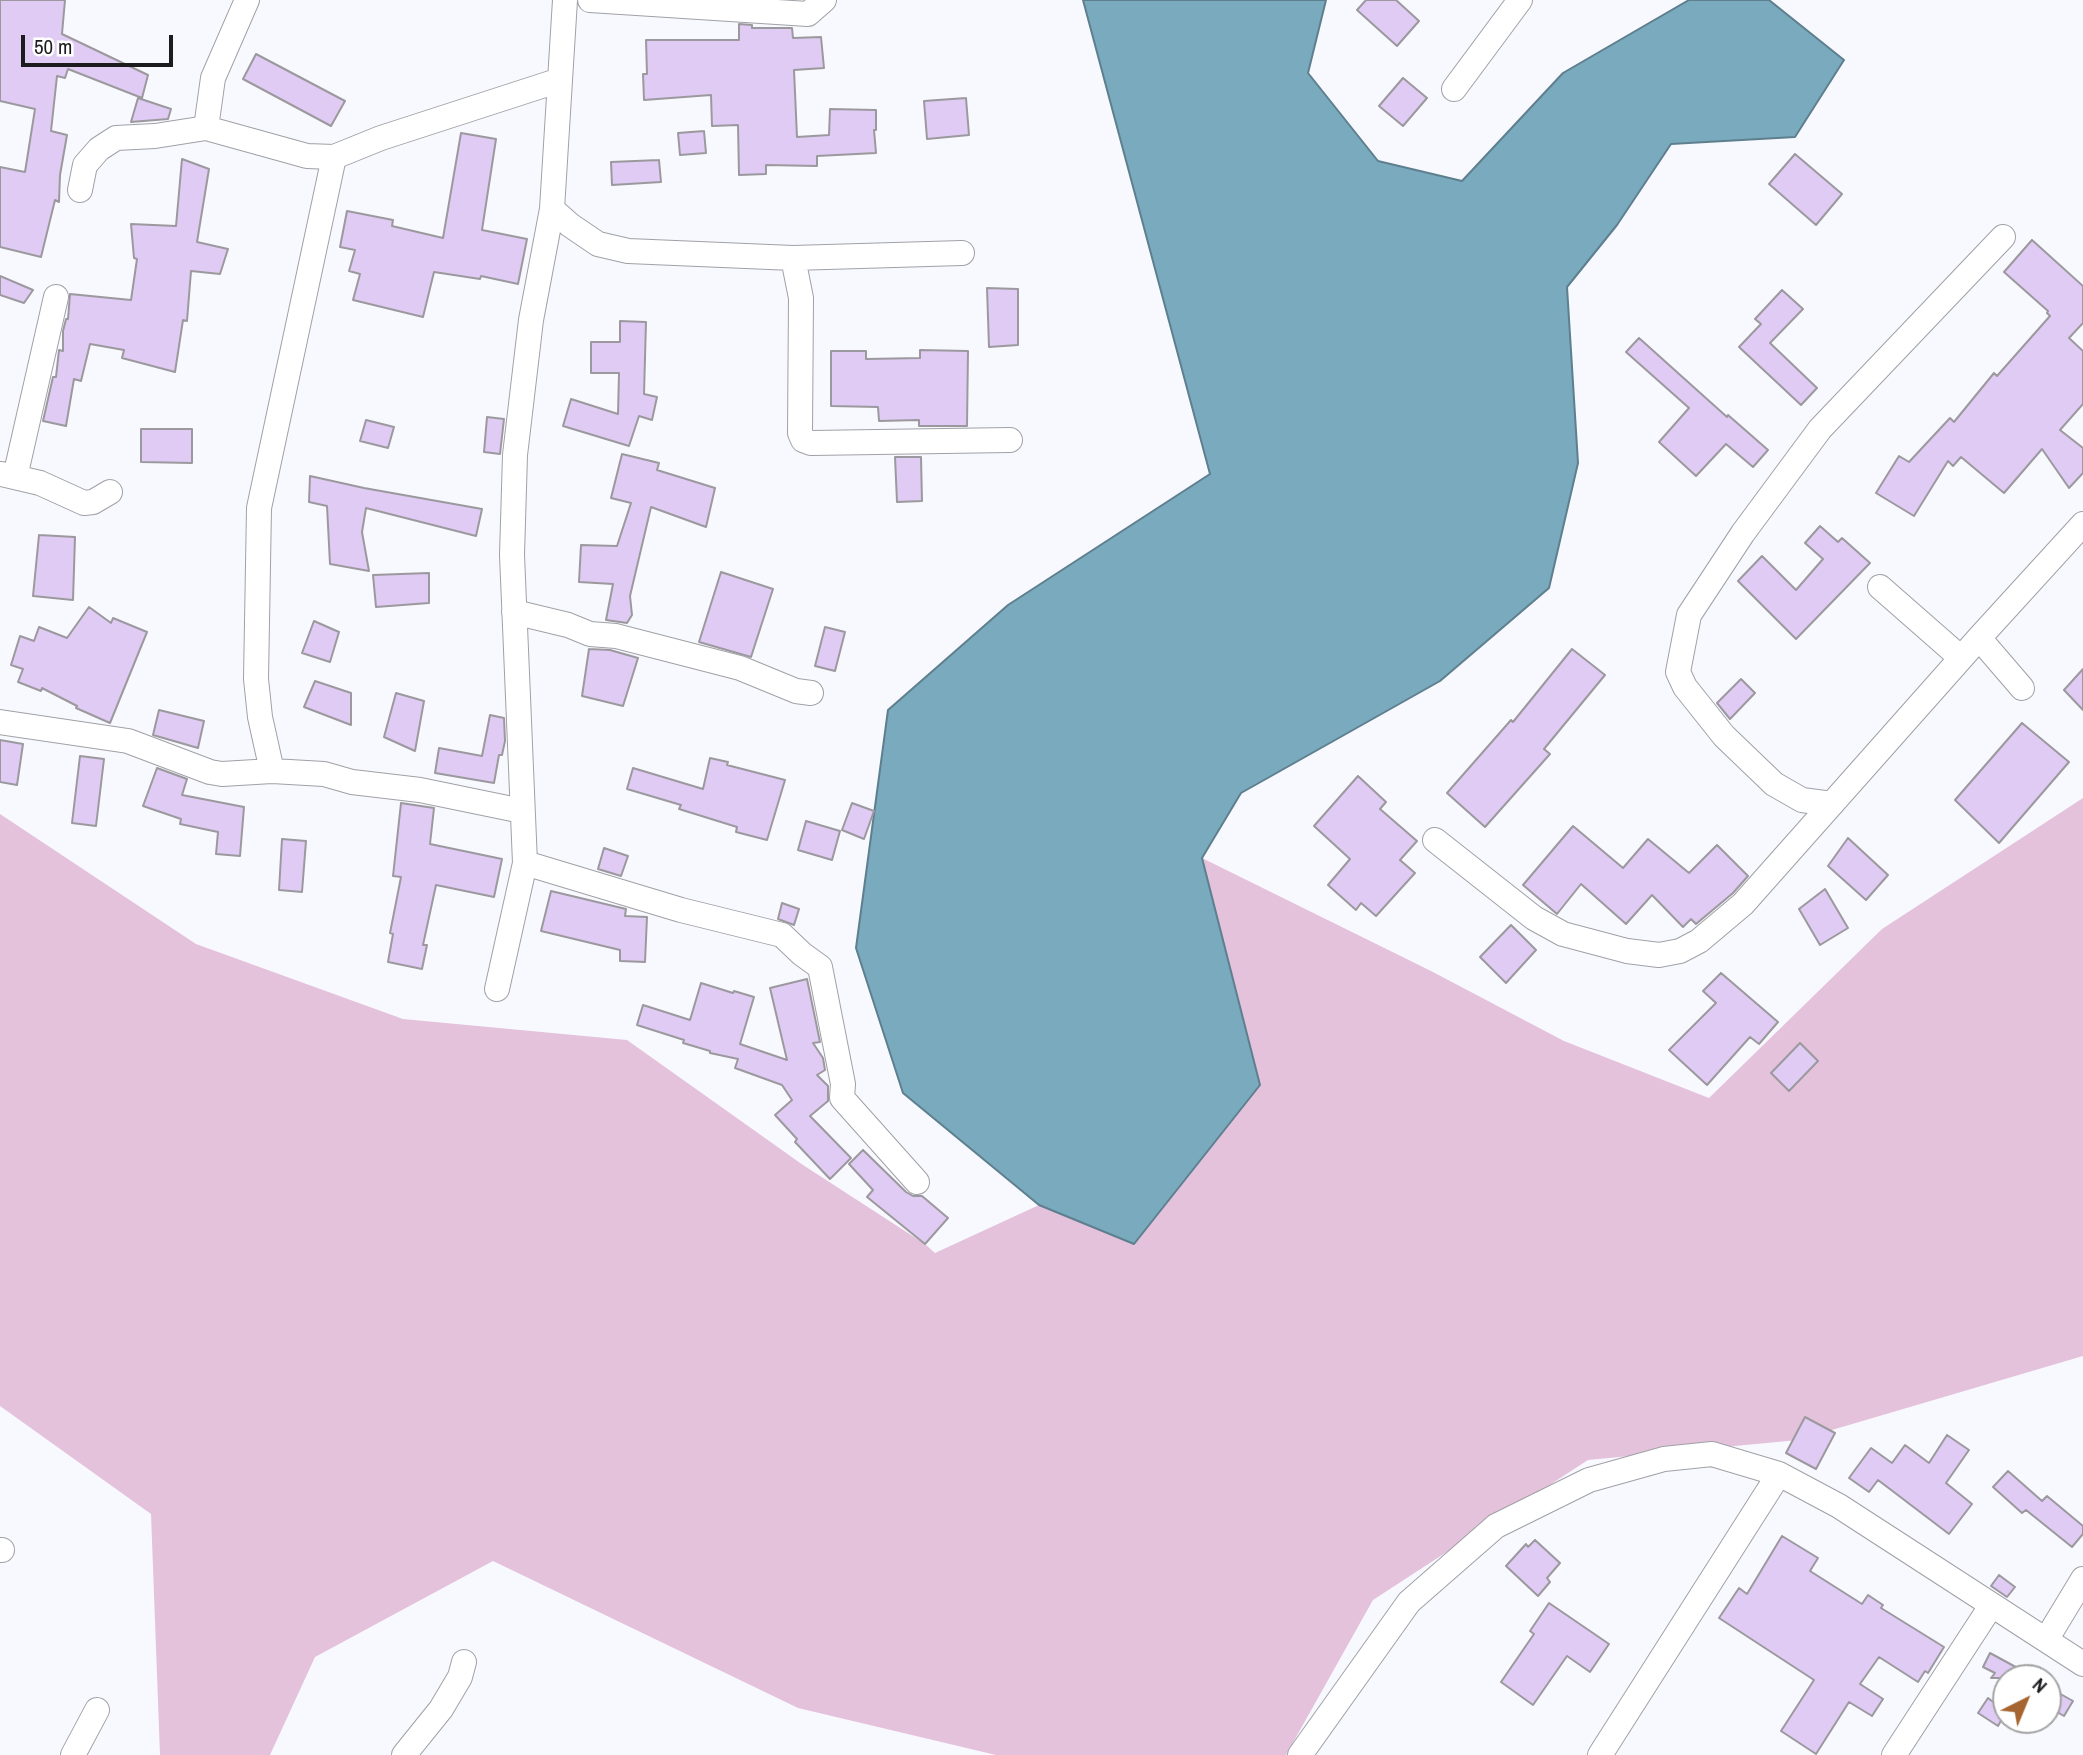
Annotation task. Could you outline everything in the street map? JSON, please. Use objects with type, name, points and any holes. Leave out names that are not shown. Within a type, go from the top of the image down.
[{"type":"street","points":[[206,128],[213,79],[247,0]]},
{"type":"street","points":[[497,989],[525,863],[512,555],[515,455],[531,320],[552,209],[565,0]]},
{"type":"street","points":[[590,0],[808,14],[824,0]]},
{"type":"street","points":[[1454,89],[1520,0]]},
{"type":"street","points":[[79,190],[85,164],[99,149],[116,138],[155,136],[206,128],[307,156],[334,157],[418,126],[560,80]]},
{"type":"street","points":[[272,771],[260,717],[256,679],[259,508],[334,157]]},
{"type":"street","points":[[552,209],[598,244],[628,251],[793,258],[962,253]]},
{"type":"street","points":[[1832,804],[1802,800],[1774,784],[1724,736],[1685,687],[1678,672],[1689,615],[1743,533],[1820,429],[2003,237]]},
{"type":"street","points":[[793,258],[801,298],[800,433],[803,440],[811,443],[1010,440]]},
{"type":"street","points":[[57,298],[7,475],[40,483],[84,503],[104,497],[110,492]]},
{"type":"street","points":[[1435,840],[1534,918],[1563,934],[1627,951],[1660,955],[1680,951],[1699,941],[1743,905],[1961,657],[2083,524]]},
{"type":"street","points":[[1880,587],[1961,657]]},
{"type":"street","points":[[514,612],[568,625],[590,634],[616,636],[740,668],[796,691],[811,693]]},
{"type":"street","points":[[1979,638],[2022,688]]},
{"type":"street","points":[[0,722],[128,741],[210,772],[324,774],[352,782],[420,790],[522,811]]},
{"type":"street","points":[[525,863],[681,910],[782,935],[820,967],[843,1084],[842,1098],[916,1182]]},
{"type":"street","points":[[1300,1755],[1409,1602],[1496,1526],[1589,1480],[1664,1459],[1712,1454],[1779,1474],[1839,1506],[2083,1664]]},
{"type":"street","points":[[1600,1755],[1779,1474]]},
{"type":"street","points":[[2046,1640],[2083,1579]]},
{"type":"street","points":[[1894,1755],[1992,1606]]},
{"type":"street","points":[[404,1755],[441,1709],[460,1677],[464,1662]]},
{"type":"street","points":[[73,1755],[97,1710]]},
{"type":"shaded area","points":[[2083,798],[2083,1356],[1798,1440],[1588,1460],[1373,1600],[1286,1755],[996,1755],[798,1708],[493,1561],[315,1657],[270,1755],[160,1755],[151,1514],[0,1406],[0,814],[196,944],[403,1019],[627,1040],[803,1165],[935,1253],[1039,1205],[1134,1243],[1259,1085],[1202,858],[1431,971],[1564,1041],[1709,1098],[1882,929]]},
{"type":"water","points":[[1083,0],[1326,0],[1308,73],[1378,161],[1462,181],[1563,73],[1689,0],[1769,0],[1844,60],[1795,137],[1671,144],[1617,225],[1567,287],[1578,463],[1549,588],[1440,681],[1241,793],[1202,858],[1260,1085],[1134,1244],[1039,1205],[903,1093],[856,948],[888,710],[1008,605],[1210,474]]},
{"type":"building","points":[[0,0],[65,0],[62,34],[148,75],[142,98],[68,69],[65,78],[57,76],[51,131],[67,135],[60,175],[59,202],[55,200],[41,257],[0,247],[0,167],[25,172],[35,109],[0,101]]},
{"type":"building","points":[[1366,0],[1396,0],[1419,21],[1397,46],[1357,10]]},
{"type":"building","points":[[739,24],[752,25],[752,28],[792,28],[793,38],[821,37],[824,68],[794,70],[797,137],[829,135],[830,109],[876,110],[876,153],[817,156],[817,166],[766,165],[766,174],[739,175],[738,125],[712,126],[711,95],[644,100],[643,74],[647,74],[646,40],[739,40]]},
{"type":"building","points":[[256,54],[345,101],[331,126],[243,79]]},
{"type":"building","points":[[1403,78],[1427,98],[1403,126],[1379,106]]},
{"type":"building","points":[[138,98],[171,109],[168,119],[131,122]]},
{"type":"building","points":[[966,98],[969,135],[927,139],[924,101]]},
{"type":"building","points":[[704,131],[706,153],[680,155],[678,133]]},
{"type":"building","points":[[461,133],[496,139],[482,230],[527,239],[518,284],[481,276],[480,279],[434,272],[423,317],[353,300],[360,274],[349,271],[355,250],[340,247],[347,211],[393,220],[392,226],[443,238]]},
{"type":"building","points":[[1795,154],[1842,194],[1816,225],[1769,184]]},
{"type":"building","points":[[182,159],[209,169],[197,242],[228,249],[220,274],[191,271],[187,321],[183,320],[175,372],[122,358],[124,350],[90,344],[81,381],[74,379],[66,426],[43,421],[53,377],[56,377],[59,350],[63,351],[63,331],[68,319],[70,294],[131,300],[137,259],[134,258],[131,224],[176,226]]},
{"type":"building","points":[[659,160],[661,182],[612,185],[611,162]]},
{"type":"building","points":[[2032,240],[2083,286],[2083,323],[2069,338],[2083,351],[2083,404],[2060,430],[2083,448],[2083,473],[2069,488],[2042,449],[2004,493],[1961,457],[1953,466],[1948,461],[1914,516],[1876,493],[1899,456],[1909,462],[1950,418],[1954,422],[1994,373],[1997,376],[2050,316],[2048,311],[2004,272]]},
{"type":"building","points":[[0,276],[33,290],[24,303],[0,295]]},
{"type":"building","points":[[987,288],[1018,289],[1018,345],[989,347]]},
{"type":"building","points":[[1782,290],[1803,309],[1770,343],[1817,388],[1801,405],[1739,347],[1761,324],[1755,319]]},
{"type":"building","points":[[620,321],[646,322],[644,394],[657,397],[652,420],[639,416],[629,446],[563,426],[571,399],[618,414],[619,373],[591,373],[591,342],[620,342]]},
{"type":"building","points":[[1639,338],[1768,450],[1753,467],[1726,444],[1696,476],[1659,442],[1689,408],[1626,352]]},
{"type":"building","points":[[920,350],[968,351],[967,426],[919,426],[919,420],[879,421],[878,407],[831,406],[831,351],[866,351],[866,359],[920,358]]},
{"type":"building","points":[[487,417],[504,419],[500,454],[484,452]]},
{"type":"building","points":[[366,420],[394,427],[388,448],[360,441]]},
{"type":"building","points":[[141,429],[192,429],[192,463],[141,462]]},
{"type":"building","points":[[622,454],[659,463],[657,470],[715,488],[706,527],[651,507],[630,596],[632,615],[627,623],[606,620],[613,584],[579,582],[581,545],[617,546],[631,503],[611,498]]},
{"type":"building","points":[[895,457],[921,457],[922,501],[897,502]]},
{"type":"building","points":[[310,476],[482,509],[476,536],[366,508],[362,532],[369,571],[330,564],[327,506],[309,502]]},
{"type":"building","points":[[1820,526],[1838,542],[1842,538],[1870,563],[1796,639],[1738,581],[1762,556],[1796,590],[1823,559],[1805,543]]},
{"type":"building","points":[[39,535],[75,537],[73,600],[33,596]]},
{"type":"building","points":[[721,572],[773,589],[751,657],[699,642]]},
{"type":"building","points":[[429,573],[429,603],[376,607],[373,575]]},
{"type":"building","points":[[89,607],[111,623],[113,618],[147,632],[110,723],[76,708],[77,706],[42,688],[41,691],[18,682],[23,669],[11,665],[20,636],[34,641],[39,627],[67,638]]},
{"type":"building","points":[[314,621],[339,632],[330,662],[302,653]]},
{"type":"building","points":[[825,627],[845,632],[835,671],[815,666]]},
{"type":"building","points":[[589,649],[610,650],[638,658],[623,706],[582,696]]},
{"type":"building","points":[[1572,649],[1605,675],[1544,749],[1550,754],[1485,827],[1447,793],[1511,720],[1513,722]]},
{"type":"building","points":[[2083,669],[2083,710],[2064,690]]},
{"type":"building","points":[[1741,679],[1755,693],[1730,719],[1717,703]]},
{"type":"building","points":[[315,681],[351,693],[351,725],[304,707]]},
{"type":"building","points":[[396,693],[424,701],[415,751],[384,737]]},
{"type":"building","points":[[159,710],[204,721],[198,748],[153,735]]},
{"type":"building","points":[[490,715],[504,718],[505,741],[502,755],[499,755],[494,783],[435,773],[439,748],[482,756]]},
{"type":"building","points":[[2022,723],[2069,762],[1999,843],[1955,800]]},
{"type":"building","points":[[0,740],[23,744],[17,785],[0,782]]},
{"type":"building","points":[[80,756],[104,759],[96,826],[72,823]]},
{"type":"building","points":[[710,758],[785,780],[767,840],[736,832],[737,827],[679,809],[681,805],[627,789],[633,768],[703,789]]},
{"type":"building","points":[[157,768],[187,779],[182,795],[244,807],[240,856],[216,854],[218,832],[180,824],[181,819],[143,806]]},
{"type":"building","points":[[1358,776],[1386,802],[1380,809],[1417,841],[1400,860],[1415,873],[1376,916],[1361,903],[1356,910],[1328,885],[1350,859],[1314,826]]},
{"type":"building","points":[[401,803],[434,808],[430,844],[502,859],[494,897],[436,885],[423,945],[427,945],[422,969],[388,962],[393,934],[390,933],[401,877],[393,876]]},
{"type":"building","points":[[852,803],[874,811],[864,839],[842,830]]},
{"type":"building","points":[[806,821],[840,831],[832,860],[798,850]]},
{"type":"building","points":[[1573,826],[1623,868],[1648,839],[1689,873],[1717,845],[1748,876],[1733,893],[1696,924],[1691,919],[1683,927],[1652,895],[1626,924],[1581,884],[1557,914],[1523,885]]},
{"type":"building","points":[[1848,838],[1888,875],[1866,900],[1828,866]]},
{"type":"building","points":[[282,839],[306,841],[302,892],[279,890]]},
{"type":"building","points":[[604,848],[628,856],[621,876],[598,869]]},
{"type":"building","points":[[1825,889],[1848,928],[1820,945],[1799,909]]},
{"type":"building","points":[[551,891],[626,909],[625,916],[647,917],[645,962],[620,961],[620,950],[541,931]]},
{"type":"building","points":[[782,903],[799,909],[794,925],[778,919]]},
{"type":"building","points":[[1511,925],[1536,950],[1506,983],[1480,957]]},
{"type":"building","points":[[1721,973],[1778,1022],[1759,1044],[1750,1037],[1707,1085],[1669,1050],[1716,1003],[1703,991]]},
{"type":"building","points":[[807,979],[820,1042],[813,1043],[823,1058],[825,1070],[817,1075],[828,1086],[828,1101],[810,1116],[851,1158],[830,1179],[795,1142],[797,1139],[775,1115],[792,1100],[782,1085],[735,1068],[738,1059],[710,1053],[683,1043],[684,1040],[637,1025],[643,1005],[690,1020],[701,983],[754,997],[740,1044],[787,1060],[770,988]]},
{"type":"building","points":[[1800,1043],[1818,1061],[1789,1091],[1771,1073]]},
{"type":"building","points":[[863,1150],[906,1192],[913,1196],[922,1196],[948,1218],[925,1244],[867,1197],[873,1190],[849,1164]]},
{"type":"building","points":[[1805,1417],[1835,1433],[1816,1469],[1786,1453]]},
{"type":"building","points":[[1947,1435],[1969,1450],[1946,1483],[1972,1504],[1949,1534],[1878,1480],[1869,1492],[1849,1478],[1871,1448],[1892,1463],[1905,1445],[1929,1463]]},
{"type":"building","points":[[2008,1471],[2042,1501],[2047,1496],[2083,1526],[2083,1534],[2072,1547],[2026,1510],[2022,1513],[1993,1487]]},
{"type":"building","points":[[1782,1536],[1818,1558],[1810,1571],[1862,1604],[1868,1595],[1883,1605],[1881,1608],[1944,1647],[1928,1673],[1925,1671],[1918,1682],[1879,1657],[1860,1684],[1883,1699],[1872,1716],[1849,1702],[1816,1754],[1781,1731],[1814,1680],[1719,1618],[1739,1588],[1747,1594]]},
{"type":"building","points":[[1535,1540],[1560,1563],[1547,1578],[1550,1582],[1538,1596],[1506,1566],[1526,1544],[1528,1547]]},
{"type":"building","points":[[1999,1575],[2015,1587],[2007,1597],[1991,1586]]},
{"type":"building","points":[[1549,1603],[1609,1644],[1590,1672],[1567,1656],[1533,1705],[1501,1682],[1534,1634],[1530,1631]]},
{"type":"building","points":[[1990,1653],[2010,1664],[1992,1664],[1992,1672],[1983,1667]]},
{"type":"building","points":[[2062,1695],[2073,1701],[2064,1716],[2062,1715]]},
{"type":"building","points":[[1988,1698],[1992,1701],[1992,1722],[1978,1713]]}]
